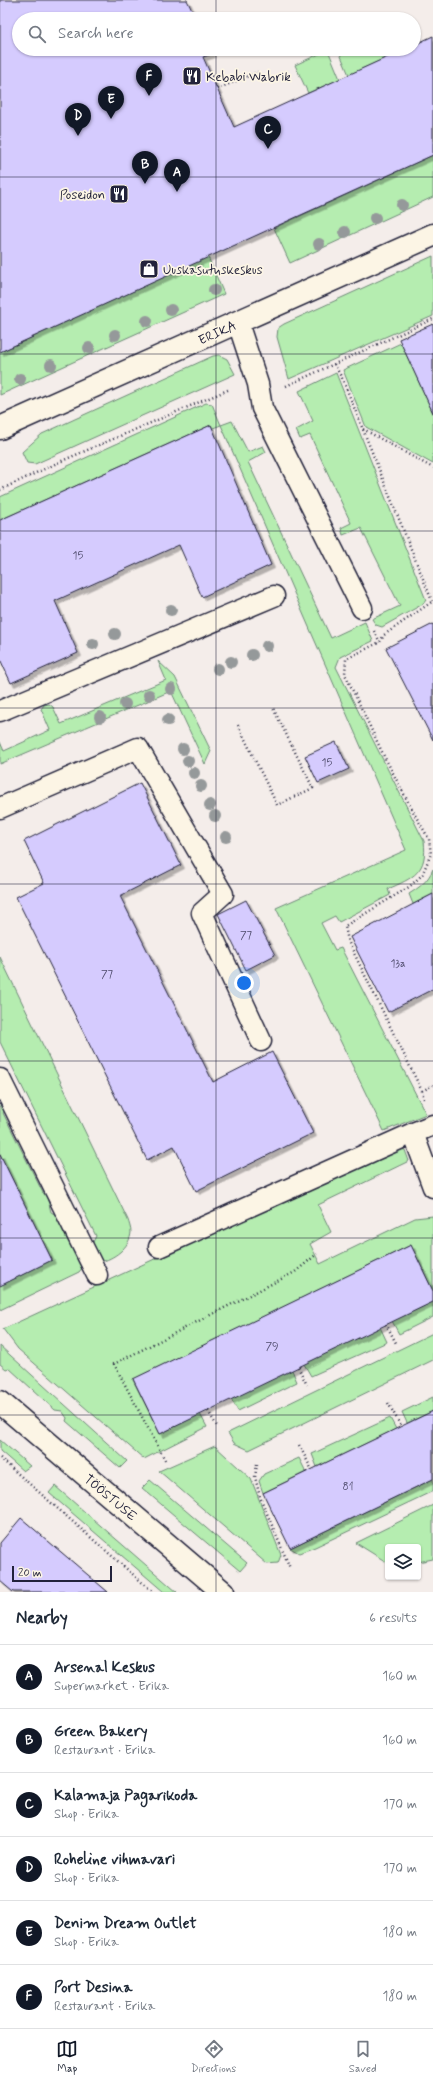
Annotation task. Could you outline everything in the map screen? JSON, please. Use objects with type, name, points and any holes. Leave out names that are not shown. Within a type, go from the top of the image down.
[{"type":"street","name":"ERIKA","points":[[0,428],[433,235]]},
{"type":"street","name":"TÖÖSTUSE","points":[[0,1402],[223,1592]]},
{"type":"lane","points":[[238,323],[258,384],[262,408],[362,608]]},
{"type":"lane","points":[[0,711],[274,596]]},
{"type":"lane","points":[[0,808],[138,748],[223,894],[202,912],[261,1041]]},
{"type":"lane","points":[[0,1079],[96,1275]]},
{"type":"lane","points":[[159,1247],[432,1125]]},
{"type":"lane","points":[[413,1133],[433,1187]]},
{"type":"path","points":[[217,89],[258,72]]},
{"type":"path","points":[[0,490],[57,463],[240,385],[258,384],[282,388],[433,319]]},
{"type":"path","points":[[334,364],[343,380],[433,601],[384,635],[380,642],[346,659],[345,674],[383,754],[429,839],[431,854],[422,875],[409,887],[345,926],[348,941],[422,1090],[432,1125]]},
{"type":"path","points":[[362,429],[433,468]]},
{"type":"path","points":[[238,725],[277,805],[313,788],[273,708]]},
{"type":"path","points":[[422,1090],[433,1085]]},
{"type":"path","points":[[165,1460],[114,1364],[295,1272],[317,1254]]},
{"type":"path","points":[[386,1324],[396,1343]]},
{"type":"path","points":[[298,1367],[306,1385]]},
{"type":"path","points":[[388,1403],[401,1426]]},
{"type":"path","points":[[208,1410],[218,1428]]},
{"type":"path","points":[[300,1445],[312,1470]]},
{"type":"path","points":[[0,1458],[153,1592]]},
{"type":"path","points":[[257,1464],[254,1477],[260,1497],[290,1568]]},
{"type":"green space","points":[[315,56],[330,56],[340,79],[308,93],[295,65]]},
{"type":"green space","points":[[341,56],[390,56],[349,75]]},
{"type":"green space","points":[[433,155],[433,197],[290,263],[274,228]]},
{"type":"green space","points":[[433,256],[433,316],[289,379],[277,337],[278,328]]},
{"type":"green space","points":[[208,257],[224,294],[0,395],[0,352]]},
{"type":"green space","points":[[401,343],[433,413],[433,464],[366,427],[343,370]]},
{"type":"green space","points":[[219,355],[227,359],[235,374],[35,464],[27,463],[22,452],[42,434],[213,356]]},
{"type":"green space","points":[[336,373],[426,600],[423,604],[382,627],[376,625],[372,619],[400,606],[361,528],[343,535],[341,528],[351,523],[310,435],[300,439],[296,430],[313,421],[299,391]]},
{"type":"green space","points":[[206,403],[212,404],[221,425],[213,428],[211,425],[0,520],[0,497]]},
{"type":"green space","points":[[232,421],[248,452],[263,446],[266,452],[248,462],[331,638],[365,622],[373,641],[340,657],[336,667],[424,841],[425,852],[421,867],[405,881],[388,889],[390,895],[339,922],[335,916],[321,923],[335,950],[341,948],[426,1114],[384,1131],[276,908],[406,850],[221,425]]},
{"type":"green space","points":[[158,661],[175,677],[211,751],[205,764],[171,691],[0,764],[0,742],[4,751],[50,730],[41,709],[44,705],[49,704],[53,707],[61,724],[166,680]]},
{"type":"green space","points":[[433,869],[433,894],[413,904],[409,894],[417,889],[429,877]]},
{"type":"green space","points":[[0,957],[128,1220],[131,1232],[128,1243],[120,1252],[105,1261],[100,1262],[89,1250],[96,1236],[0,1042]]},
{"type":"green space","points":[[0,1105],[5,1110],[3,1113],[43,1193],[46,1193],[51,1212],[58,1216],[83,1267],[79,1272],[0,1310],[0,1283],[1,1285],[52,1260],[0,1154]]},
{"type":"green space","points":[[395,1148],[405,1150],[409,1161],[318,1205],[331,1232],[310,1244],[320,1264],[415,1218],[433,1216],[433,1291],[411,1245],[133,1380],[160,1434],[200,1414],[207,1427],[144,1459],[18,1349],[3,1329]]},
{"type":"green space","points":[[433,1302],[433,1317],[399,1334],[392,1321]]},
{"type":"green space","points":[[380,1327],[387,1342],[311,1376],[304,1364]]},
{"type":"green space","points":[[433,1333],[433,1360],[249,1450],[234,1443],[228,1433]]},
{"type":"green space","points":[[0,1346],[127,1461],[120,1468],[66,1421],[67,1418],[62,1411],[55,1410],[9,1368],[6,1369],[0,1364]]},
{"type":"green space","points":[[292,1370],[297,1382],[238,1411],[231,1399]]},
{"type":"green space","points":[[433,1397],[433,1411],[407,1423],[402,1412]]},
{"type":"green space","points":[[390,1418],[396,1429],[317,1467],[312,1454]]},
{"type":"green space","points":[[0,1440],[30,1466],[23,1471],[0,1451]]},
{"type":"green space","points":[[215,1446],[251,1479],[281,1555],[278,1563],[267,1564],[159,1471]]},
{"type":"green space","points":[[299,1458],[306,1472],[263,1493],[259,1481],[264,1474]]},
{"type":"green space","points":[[433,1479],[433,1491],[315,1547],[299,1553],[290,1548]]},
{"type":"green space","points":[[150,1480],[247,1563],[240,1571],[142,1488]]},
{"type":"green space","points":[[55,1486],[177,1592],[164,1592],[49,1493]]},
{"type":"green space","points":[[433,1505],[433,1559],[421,1561],[421,1544],[385,1544],[385,1561],[356,1543]]},
{"type":"building","points":[[0,0],[187,0],[193,12],[12,12],[12,56],[206,56],[203,57],[234,127],[390,56],[421,56],[421,42],[433,36],[433,155],[0,352]]},
{"type":"building","points":[[433,324],[433,413],[399,339]]},
{"type":"building","points":[[211,425],[271,565],[202,597],[179,545],[55,601],[78,653],[11,683],[0,659],[0,520]]},
{"type":"building","points":[[433,624],[433,740],[386,648]]},
{"type":"building","points":[[336,742],[349,769],[318,783],[305,756]]},
{"type":"building","points":[[140,783],[181,865],[120,896],[213,1082],[272,1052],[313,1133],[196,1191],[174,1146],[147,1160],[16,897],[44,883],[24,841]]},
{"type":"building","points":[[433,894],[433,989],[388,1012],[350,937]]},
{"type":"building","points":[[246,900],[275,955],[246,970],[218,914]]},
{"type":"building","points":[[0,1154],[52,1260],[0,1286]]},
{"type":"building","points":[[411,1245],[433,1291],[433,1302],[160,1434],[133,1379]]},
{"type":"building","points":[[433,1411],[433,1479],[290,1548],[263,1493]]},
{"type":"building","points":[[21,1518],[108,1592],[13,1592],[0,1581],[0,1543]]},
{"type":"place","name":"Kebabi Wabrik","points":[[192,76]]},
{"type":"place","name":"Port Desina","points":[[149,96]]},
{"type":"place","name":"Denim Dream Outlet","points":[[111,119]]},
{"type":"place","name":"Roheline vihmavari","points":[[78,136]]},
{"type":"place","name":"Kalamaja Pagarikoda","points":[[268,149]]},
{"type":"place","name":"Green Bakery","points":[[145,184]]},
{"type":"place","name":"Arsenal Keskus","points":[[177,192]]},
{"type":"place","name":"Poseidon","points":[[119,194]]},
{"type":"place","name":"Uuskasutuskeskus","points":[[149,269]]}]
